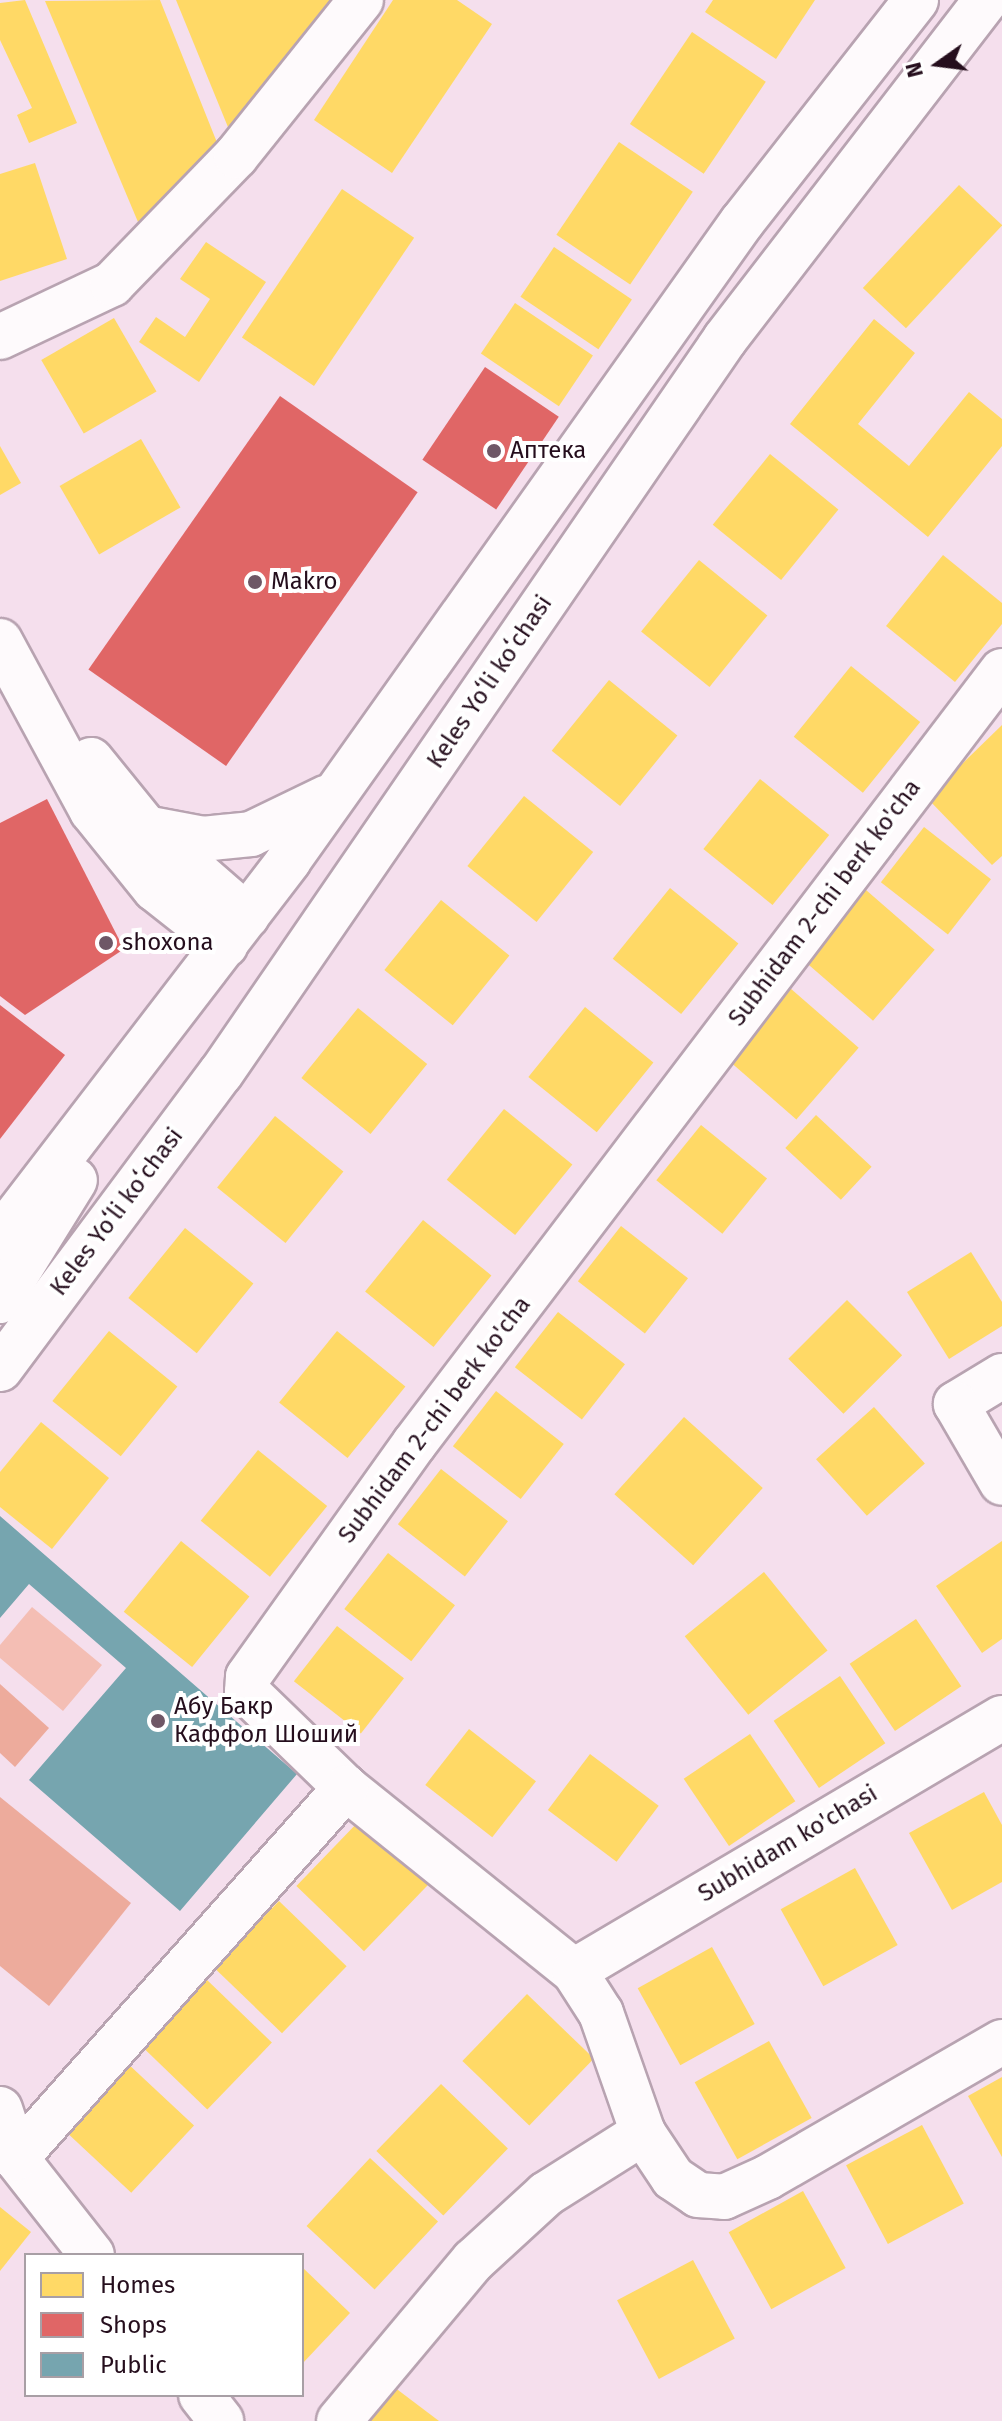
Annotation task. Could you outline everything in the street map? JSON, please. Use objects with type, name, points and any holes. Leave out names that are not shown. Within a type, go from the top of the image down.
[{"type":"street","points":[[0,337],[112,284],[236,156],[361,0]]},
{"type":"street","points":[[1,1233],[163,1029],[340,789],[724,246],[916,0]]},
{"type":"street","name":"Keles Yoʻli koʻchasi","points":[[0,1369],[293,968],[725,339],[986,0]]},
{"type":"street","points":[[5,649],[146,828],[236,930]]},
{"type":"street","points":[[5,649],[114,840],[155,889],[236,930],[293,968]]},
{"type":"street","name":"Subhidam 2-chi berk ko'cha","points":[[1002,671],[414,1444],[248,1677],[253,1702],[346,1788],[574,1971],[601,2013],[643,2133],[673,2178],[698,2195],[724,2197],[1002,2042]]},
{"type":"street","points":[[146,828],[203,839],[251,834],[340,789]]},
{"type":"street","points":[[0,1301],[163,1029]]},
{"type":"street","points":[[1002,1376],[956,1404],[1002,1483]]},
{"type":"street","name":"Subhidam ko'chasi","points":[[574,1971],[1002,1718]]},
{"type":"street","points":[[16,2158],[346,1788]]},
{"type":"street","points":[[0,2109],[16,2158],[90,2253]]},
{"type":"street","points":[[339,2421],[473,2261],[546,2194],[643,2133]]},
{"type":"street","points":[[203,2397],[221,2421]]},
{"type":"shaded area","points":[[32,1607],[102,1665],[63,1711],[0,1658],[0,1645]]},
{"type":"shaded area","points":[[0,1684],[49,1728],[15,1767],[0,1753]]},
{"type":"shaded area","points":[[0,1797],[131,1903],[49,2006],[0,1966]]},
{"type":"building: Homes","points":[[25,0],[77,123],[29,143],[17,115],[32,108],[0,40],[0,3]]},
{"type":"building: Homes","points":[[160,0],[220,150],[138,222],[45,1]]},
{"type":"building: Homes","points":[[176,0],[349,0],[230,132]]},
{"type":"building: Homes","points":[[393,0],[457,0],[492,24],[392,173],[314,120]]},
{"type":"building: Homes","points":[[713,0],[815,0],[776,59],[705,12]]},
{"type":"building: Homes","points":[[692,32],[766,82],[704,174],[630,124]]},
{"type":"building: Homes","points":[[619,142],[693,192],[630,285],[556,235]]},
{"type":"building: Homes","points":[[35,163],[67,259],[0,281],[0,174]]},
{"type":"building: Homes","points":[[959,185],[1002,225],[906,328],[863,288]]},
{"type":"building: Homes","points":[[342,189],[414,238],[314,386],[242,337]]},
{"type":"building: Homes","points":[[206,242],[266,282],[199,382],[139,342],[156,317],[185,337],[210,299],[180,279]]},
{"type":"building: Homes","points":[[554,247],[632,300],[598,349],[520,297]]},
{"type":"building: Homes","points":[[515,303],[593,356],[559,406],[481,354]]},
{"type":"building: Homes","points":[[114,318],[157,392],[84,434],[41,360]]},
{"type":"building: Homes","points":[[874,319],[915,353],[858,424],[909,466],[969,392],[1002,419],[1002,446],[928,537],[790,424]]},
{"type":"building: Homes","points":[[141,439],[180,507],[99,554],[60,486]]},
{"type":"building: Homes","points":[[0,446],[21,483],[0,495]]},
{"type":"building: Homes","points":[[770,454],[838,509],[781,580],[713,525]]},
{"type":"building: Homes","points":[[943,555],[1002,603],[1002,624],[955,682],[886,626]]},
{"type":"building: Homes","points":[[699,560],[767,615],[709,687],[641,631]]},
{"type":"building: Homes","points":[[851,666],[920,722],[863,793],[794,737]]},
{"type":"building: Homes","points":[[609,680],[677,735],[620,806],[552,751]]},
{"type":"building: Homes","points":[[1002,725],[1002,856],[992,865],[927,798]]},
{"type":"building: Homes","points":[[760,779],[829,835],[773,905],[703,849]]},
{"type":"building: Homes","points":[[524,796],[593,852],[537,922],[467,866]]},
{"type":"building: Homes","points":[[924,827],[991,879],[948,934],[881,882]]},
{"type":"building: Homes","points":[[670,888],[738,943],[681,1014],[613,959]]},
{"type":"building: Homes","points":[[866,890],[935,950],[873,1021],[804,961]]},
{"type":"building: Homes","points":[[441,900],[509,955],[453,1025],[384,970]]},
{"type":"building: Homes","points":[[790,988],[859,1048],[796,1119],[728,1060]]},
{"type":"building: Homes","points":[[585,1007],[653,1062],[597,1132],[528,1077]]},
{"type":"building: Homes","points":[[358,1008],[427,1064],[371,1134],[301,1078]]},
{"type":"building: Homes","points":[[504,1109],[572,1164],[515,1235],[447,1180]]},
{"type":"building: Homes","points":[[816,1115],[872,1167],[841,1200],[785,1148]]},
{"type":"building: Homes","points":[[275,1116],[343,1171],[285,1243],[217,1187]]},
{"type":"building: Homes","points":[[701,1125],[767,1178],[722,1234],[656,1180]]},
{"type":"building: Homes","points":[[423,1220],[491,1275],[433,1347],[365,1291]]},
{"type":"building: Homes","points":[[621,1226],[688,1278],[645,1333],[578,1281]]},
{"type":"building: Homes","points":[[185,1228],[253,1283],[197,1353],[128,1298]]},
{"type":"building: Homes","points":[[971,1252],[1002,1302],[1002,1326],[949,1359],[907,1292]]},
{"type":"building: Homes","points":[[847,1300],[902,1355],[843,1414],[788,1359]]},
{"type":"building: Homes","points":[[558,1312],[625,1364],[582,1419],[515,1367]]},
{"type":"building: Homes","points":[[109,1331],[177,1386],[121,1456],[52,1401]]},
{"type":"building: Homes","points":[[337,1331],[405,1386],[347,1458],[279,1402]]},
{"type":"building: Homes","points":[[496,1391],[564,1444],[521,1499],[453,1446]]},
{"type":"building: Homes","points":[[874,1407],[925,1463],[867,1516],[816,1459]]},
{"type":"building: Homes","points":[[684,1417],[763,1488],[693,1565],[614,1494]]},
{"type":"building: Homes","points":[[41,1422],[109,1478],[52,1549],[0,1507],[0,1472]]},
{"type":"building: Homes","points":[[258,1450],[327,1506],[270,1577],[201,1521]]},
{"type":"building: Homes","points":[[441,1469],[508,1521],[465,1576],[398,1524]]},
{"type":"building: Homes","points":[[181,1541],[249,1596],[192,1667],[124,1612]]},
{"type":"building: Homes","points":[[1002,1541],[1002,1639],[982,1653],[936,1586]]},
{"type":"building: Homes","points":[[388,1553],[455,1605],[411,1661],[344,1609]]},
{"type":"building: Homes","points":[[764,1572],[828,1650],[748,1715],[685,1636]]},
{"type":"building: Homes","points":[[916,1619],[961,1686],[895,1731],[850,1664]]},
{"type":"building: Homes","points":[[337,1626],[404,1678],[361,1733],[294,1681]]},
{"type":"building: Homes","points":[[840,1676],[885,1743],[819,1788],[774,1721]]},
{"type":"building: Homes","points":[[469,1729],[536,1781],[492,1837],[425,1785]]},
{"type":"building: Homes","points":[[750,1734],[795,1801],[729,1846],[684,1779]]},
{"type":"building: Homes","points":[[590,1754],[659,1806],[617,1862],[548,1810]]},
{"type":"building: Homes","points":[[984,1792],[1002,1825],[1002,1882],[952,1910],[909,1833]]},
{"type":"building: Homes","points":[[361,1819],[429,1884],[364,1951],[296,1886]]},
{"type":"building: Homes","points":[[855,1868],[898,1945],[823,1986],[781,1909]]},
{"type":"building: Homes","points":[[279,1901],[347,1966],[282,2033],[214,1968]]},
{"type":"building: Homes","points":[[712,1947],[755,2024],[680,2065],[638,1988]]},
{"type":"building: Homes","points":[[205,1978],[272,2043],[207,2110],[140,2045]]},
{"type":"building: Homes","points":[[527,1994],[594,2059],[529,2126],[462,2061]]},
{"type":"building: Homes","points":[[769,2041],[812,2118],[737,2159],[695,2082]]},
{"type":"building: Homes","points":[[126,2062],[194,2125],[131,2193],[63,2129]]},
{"type":"building: Homes","points":[[1002,2077],[1002,2157],[968,2096]]},
{"type":"building: Homes","points":[[441,2084],[508,2149],[443,2216],[376,2151]]},
{"type":"building: Homes","points":[[922,2125],[964,2204],[888,2244],[846,2165]]},
{"type":"building: Homes","points":[[370,2158],[438,2221],[375,2289],[307,2226]]},
{"type":"building: Homes","points":[[803,2191],[846,2268],[771,2309],[729,2232]]},
{"type":"building: Homes","points":[[0,2207],[31,2232],[0,2271]]},
{"type":"building: Homes","points":[[693,2260],[735,2339],[659,2379],[617,2300]]},
{"type":"building: Homes","points":[[304,2269],[350,2313],[304,2362]]},
{"type":"building: Homes","points":[[394,2387],[439,2421],[369,2421]]},
{"type":"building: Shops","points":[[485,367],[559,417],[496,510],[422,460]]},
{"type":"building: Shops","points":[[280,396],[418,492],[226,766],[88,670]]},
{"type":"building: Shops","points":[[47,799],[124,949],[25,1015],[0,996],[0,823]]},
{"type":"building: Shops","points":[[0,1005],[65,1055],[0,1139]]},
{"type":"building: Public","name":"Абу Бакр Каффол Шоший","points":[[0,1516],[297,1774],[180,1911],[29,1780],[126,1668],[29,1584],[0,1618]]},
{"type":"place","name":"Аптека","points":[[494,451]]},
{"type":"place","name":"Makro","points":[[255,582]]},
{"type":"place","name":"shoxona","points":[[106,943]]},
{"type":"place","name":"Абу Бакр Каффол Шоший","points":[[158,1721]]}]
